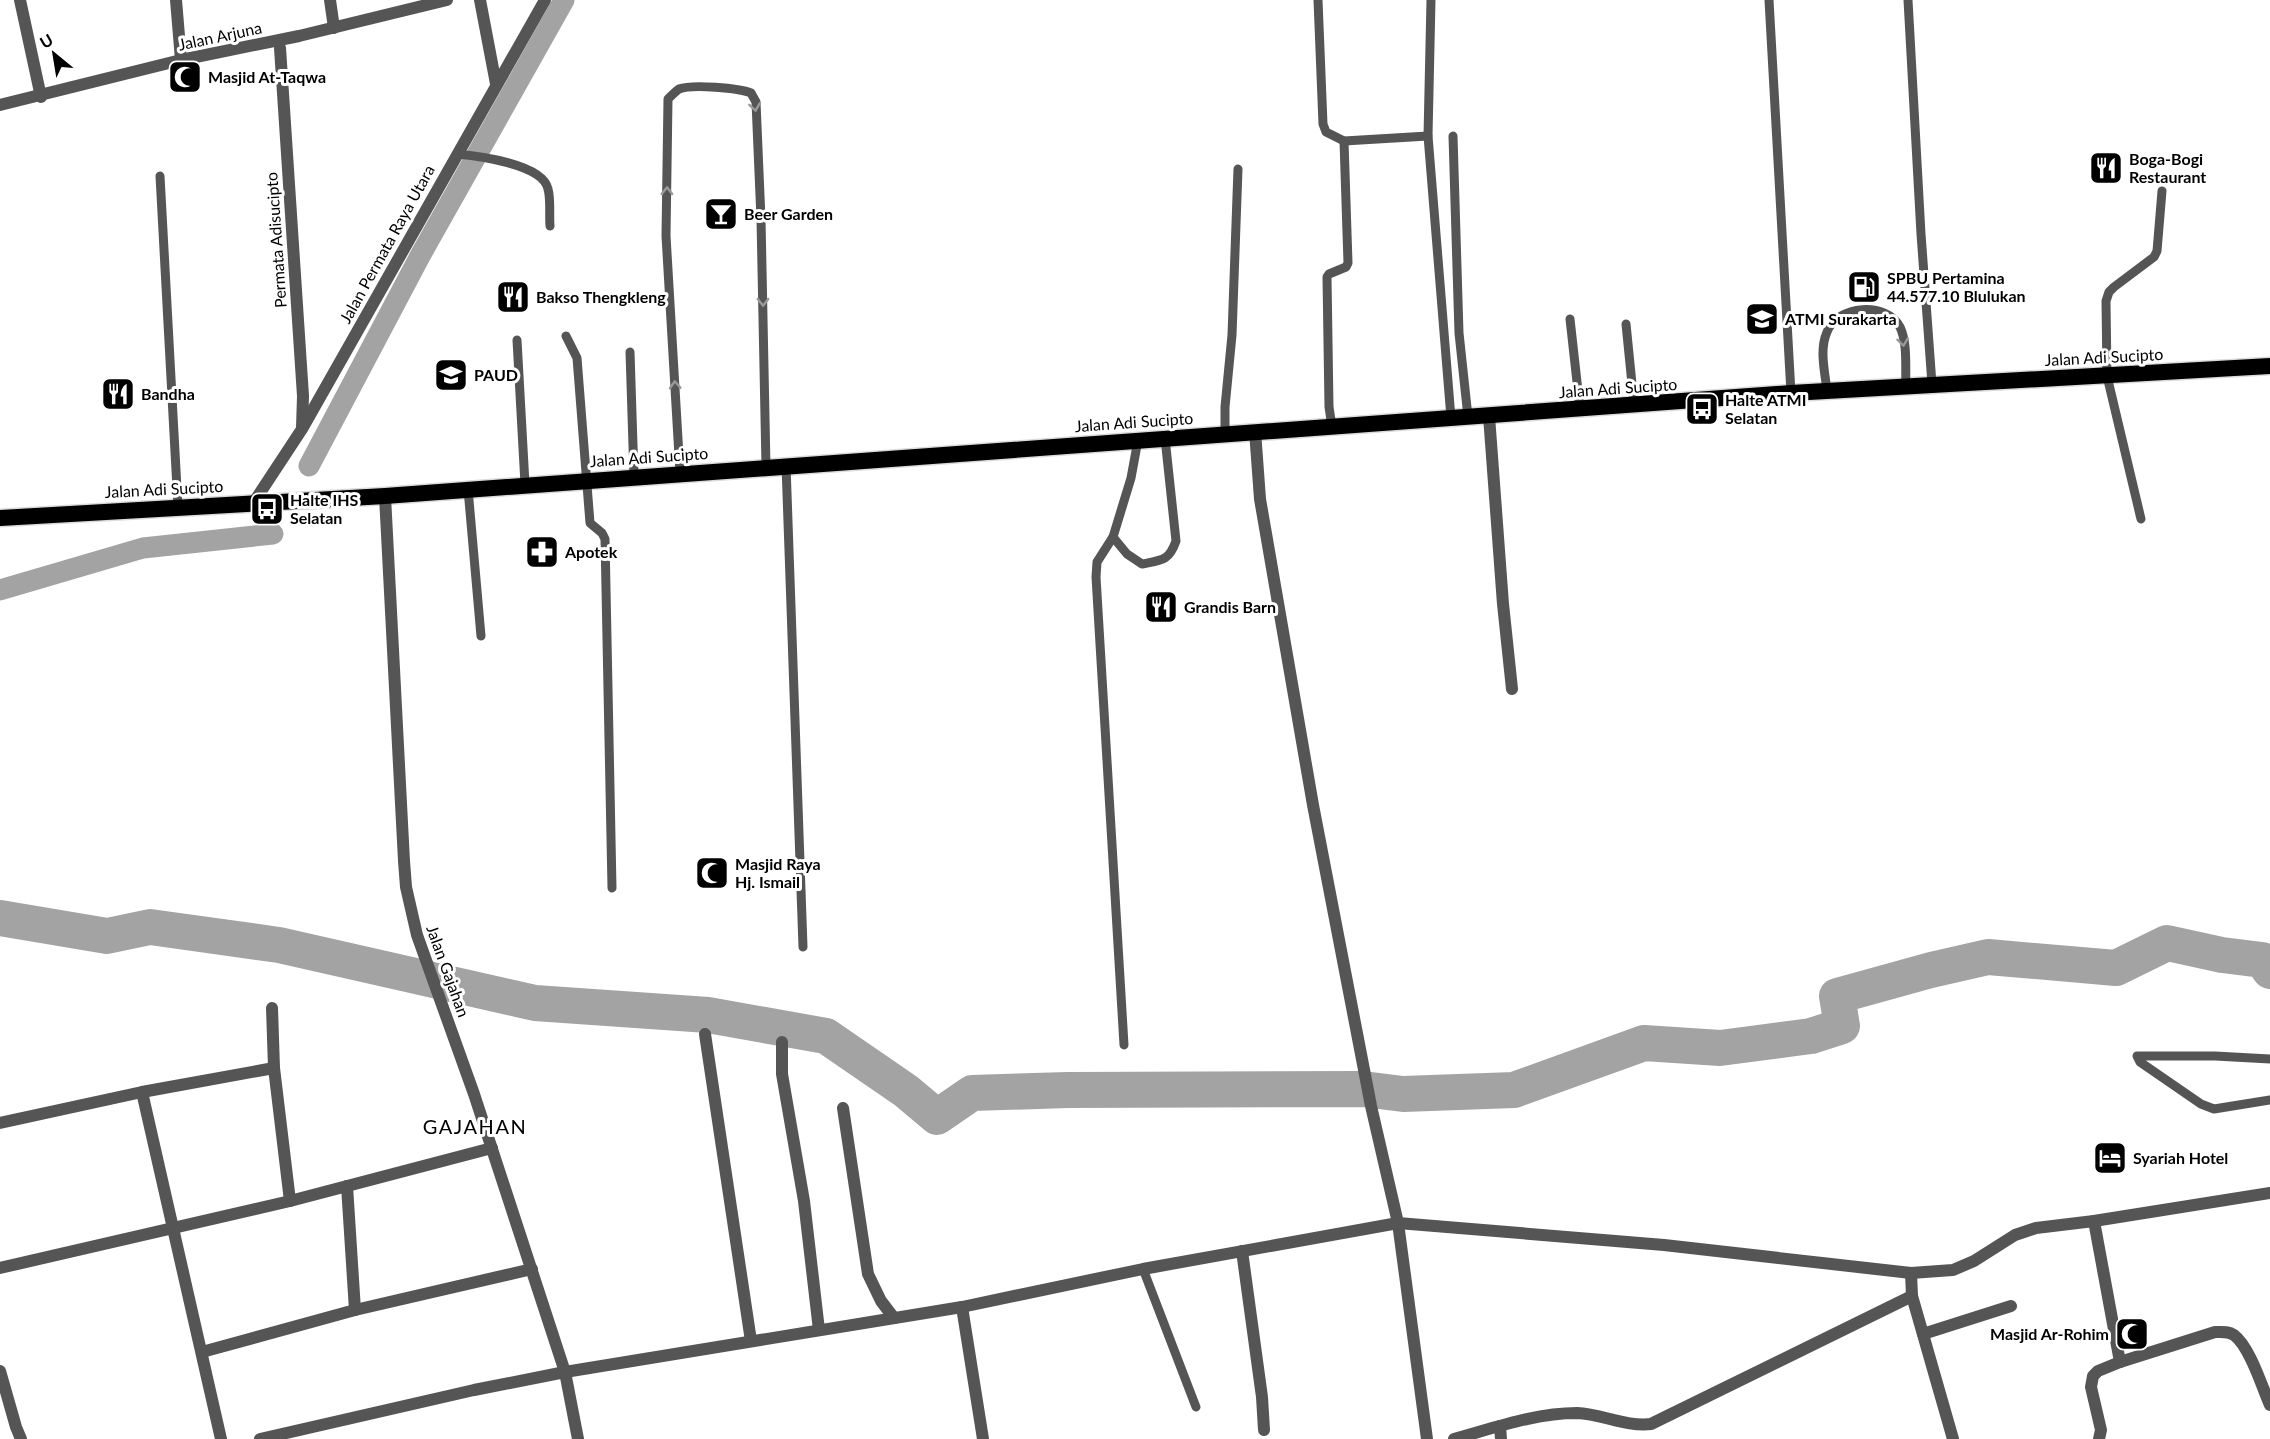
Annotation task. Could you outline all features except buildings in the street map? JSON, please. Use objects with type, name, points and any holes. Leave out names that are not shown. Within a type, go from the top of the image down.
[{"type":"highway","name":"Jalan Adi Sucipto","points":[[0,518],[385,496],[1791,393],[2270,366]]},
{"type":"street","points":[[20,0],[40,96]]},
{"type":"street","points":[[176,0],[181,60]]},
{"type":"street","points":[[330,0],[334,28]]},
{"type":"street","name":"Jalan Arjuna","points":[[0,105],[181,60],[334,28],[447,0]]},
{"type":"street","points":[[480,0],[496,84]]},
{"type":"street","name":"Jalan Permata Raya Utara","points":[[254,502],[302,429],[462,155],[496,84],[545,0]]},
{"type":"street","name":"Permata Adisucipto","points":[[280,48],[303,396],[302,429]]},
{"type":"street","points":[[1489,416],[1503,604],[1512,688]]},
{"type":"street","points":[[1255,431],[1256,467],[1262,511],[1313,805],[1371,1106],[1398,1223],[1427,1439]]},
{"type":"street","name":"Jalan Gajahan","points":[[385,496],[404,861],[412,916],[492,1148],[565,1372],[572,1398],[578,1439]]},
{"type":"street","points":[[272,1008],[274,1068],[290,1201]]},
{"type":"street","points":[[705,1034],[751,1341]]},
{"type":"street","points":[[782,1042],[782,1074],[804,1201],[819,1330]]},
{"type":"street","points":[[0,1123],[142,1092],[274,1068]]},
{"type":"street","points":[[142,1092],[222,1439]]},
{"type":"street","points":[[843,1108],[868,1274],[880,1301],[894,1317]]},
{"type":"street","points":[[0,1268],[290,1201],[492,1148]]},
{"type":"street","points":[[347,1186],[355,1310]]},
{"type":"street","points":[[260,1439],[474,1390],[565,1372],[962,1307],[1143,1269],[1398,1223],[1664,1245],[1911,1273],[1953,1269],[1974,1261],[2015,1235],[2036,1228],[2270,1193]]},
{"type":"street","points":[[2094,1221],[2120,1362]]},
{"type":"street","points":[[1242,1251],[1262,1396],[1264,1430]]},
{"type":"street","points":[[202,1352],[355,1310],[532,1269]]},
{"type":"street","points":[[1911,1273],[1912,1296],[1953,1439]]},
{"type":"street","points":[[1454,1439],[1500,1433],[1554,1414],[1580,1413],[1640,1425],[1651,1424],[1912,1296]]},
{"type":"street","points":[[1923,1334],[2011,1306]]},
{"type":"street","points":[[962,1307],[983,1439]]},
{"type":"street","points":[[2099,1439],[2101,1430],[2091,1395],[2092,1379],[2098,1371],[2215,1332],[2228,1332],[2235,1336],[2245,1349],[2270,1405]]},
{"type":"street","points":[[0,1371],[21,1439]]},
{"type":"lane","points":[[1318,0],[1323,124],[1326,132],[1344,141],[1428,136]]},
{"type":"lane","points":[[1431,0],[1428,136],[1459,417]]},
{"type":"lane","points":[[1769,0],[1791,393]]},
{"type":"lane","points":[[1908,0],[1932,384]]},
{"type":"lane","points":[[680,473],[666,236],[668,99],[680,89],[726,87],[741,89],[752,93],[756,102],[766,467]]},
{"type":"lane","points":[[1453,136],[1459,417]]},
{"type":"lane","points":[[1332,427],[1329,406],[1327,277],[1346,267],[1348,263],[1344,141]]},
{"type":"lane","points":[[462,155],[490,158],[531,171],[543,179],[548,188],[550,226]]},
{"type":"lane","points":[[1225,433],[1225,406],[1232,335],[1238,169]]},
{"type":"lane","points":[[160,176],[178,507]]},
{"type":"lane","points":[[2141,519],[2107,376],[2106,301],[2109,292],[2154,257],[2157,251],[2162,191]]},
{"type":"lane","points":[[1827,391],[1823,345],[1830,325],[1844,315],[1867,310],[1884,312],[1899,324],[1903,334],[1906,387]]},
{"type":"lane","points":[[1570,319],[1580,409]]},
{"type":"lane","points":[[1626,324],[1635,404]]},
{"type":"lane","points":[[566,336],[577,358],[590,523],[602,533],[604,538],[612,888]]},
{"type":"lane","points":[[518,340],[525,484]]},
{"type":"lane","points":[[630,352],[634,477]]},
{"type":"lane","points":[[1113,537],[1128,554],[1142,564],[1164,560],[1172,554],[1176,541],[1165,438]]},
{"type":"lane","points":[[1124,1045],[1096,578],[1097,562],[1113,537],[1131,478],[1138,440]]},
{"type":"lane","points":[[786,465],[803,948]]},
{"type":"lane","points":[[468,489],[481,636]]},
{"type":"lane","points":[[2270,1059],[2137,1056],[2140,1062],[2201,1104],[2214,1109],[2270,1100]]},
{"type":"lane","points":[[1143,1269],[1196,1407]]},
{"type":"waterway","points":[[309,466],[420,256],[564,0]]},
{"type":"waterway","points":[[0,590],[143,548],[273,534]]},
{"type":"waterway","points":[[0,918],[107,936],[150,927],[279,945],[535,1003],[708,1015],[826,1036],[906,1091],[937,1117],[972,1093],[1068,1090],[1363,1089],[1403,1094],[1514,1090],[1644,1043],[1720,1048],[1811,1036],[1842,1026],[1837,996],[1988,957],[2116,968],[2167,943],[2222,955],[2262,960],[2270,971]]},
{"type":"place","name":"Masjid At-Taqwa","points":[[185,77]]},
{"type":"place","name":"Boga-Bogi Restaurant","points":[[2106,168]]},
{"type":"place","name":"Beer Garden","points":[[721,214]]},
{"type":"place","name":"SPBU Pertamina 44.577.10 Blulukan","points":[[1864,287]]},
{"type":"place","name":"Bakso Thengkleng","points":[[513,297]]},
{"type":"place","name":"ATMI Surakarta","points":[[1762,319]]},
{"type":"place","name":"PAUD","points":[[451,375]]},
{"type":"place","name":"Bandha","points":[[118,394]]},
{"type":"place","name":"Halte ATMI Selatan","points":[[1702,409]]},
{"type":"place","name":"Halte IHS Selatan","points":[[267,509]]},
{"type":"place","name":"Apotek","points":[[542,552]]},
{"type":"place","name":"Grandis Barn","points":[[1161,607]]},
{"type":"place","name":"Masjid Raya Hj. Ismail","points":[[712,873]]},
{"type":"place","name":"Syariah Hotel","points":[[2110,1158]]},
{"type":"place","name":"Masjid Ar-Rohim","points":[[2132,1334]]},
{"type":"district","name":"GAJAHAN","points":[[475,1127]]}]
